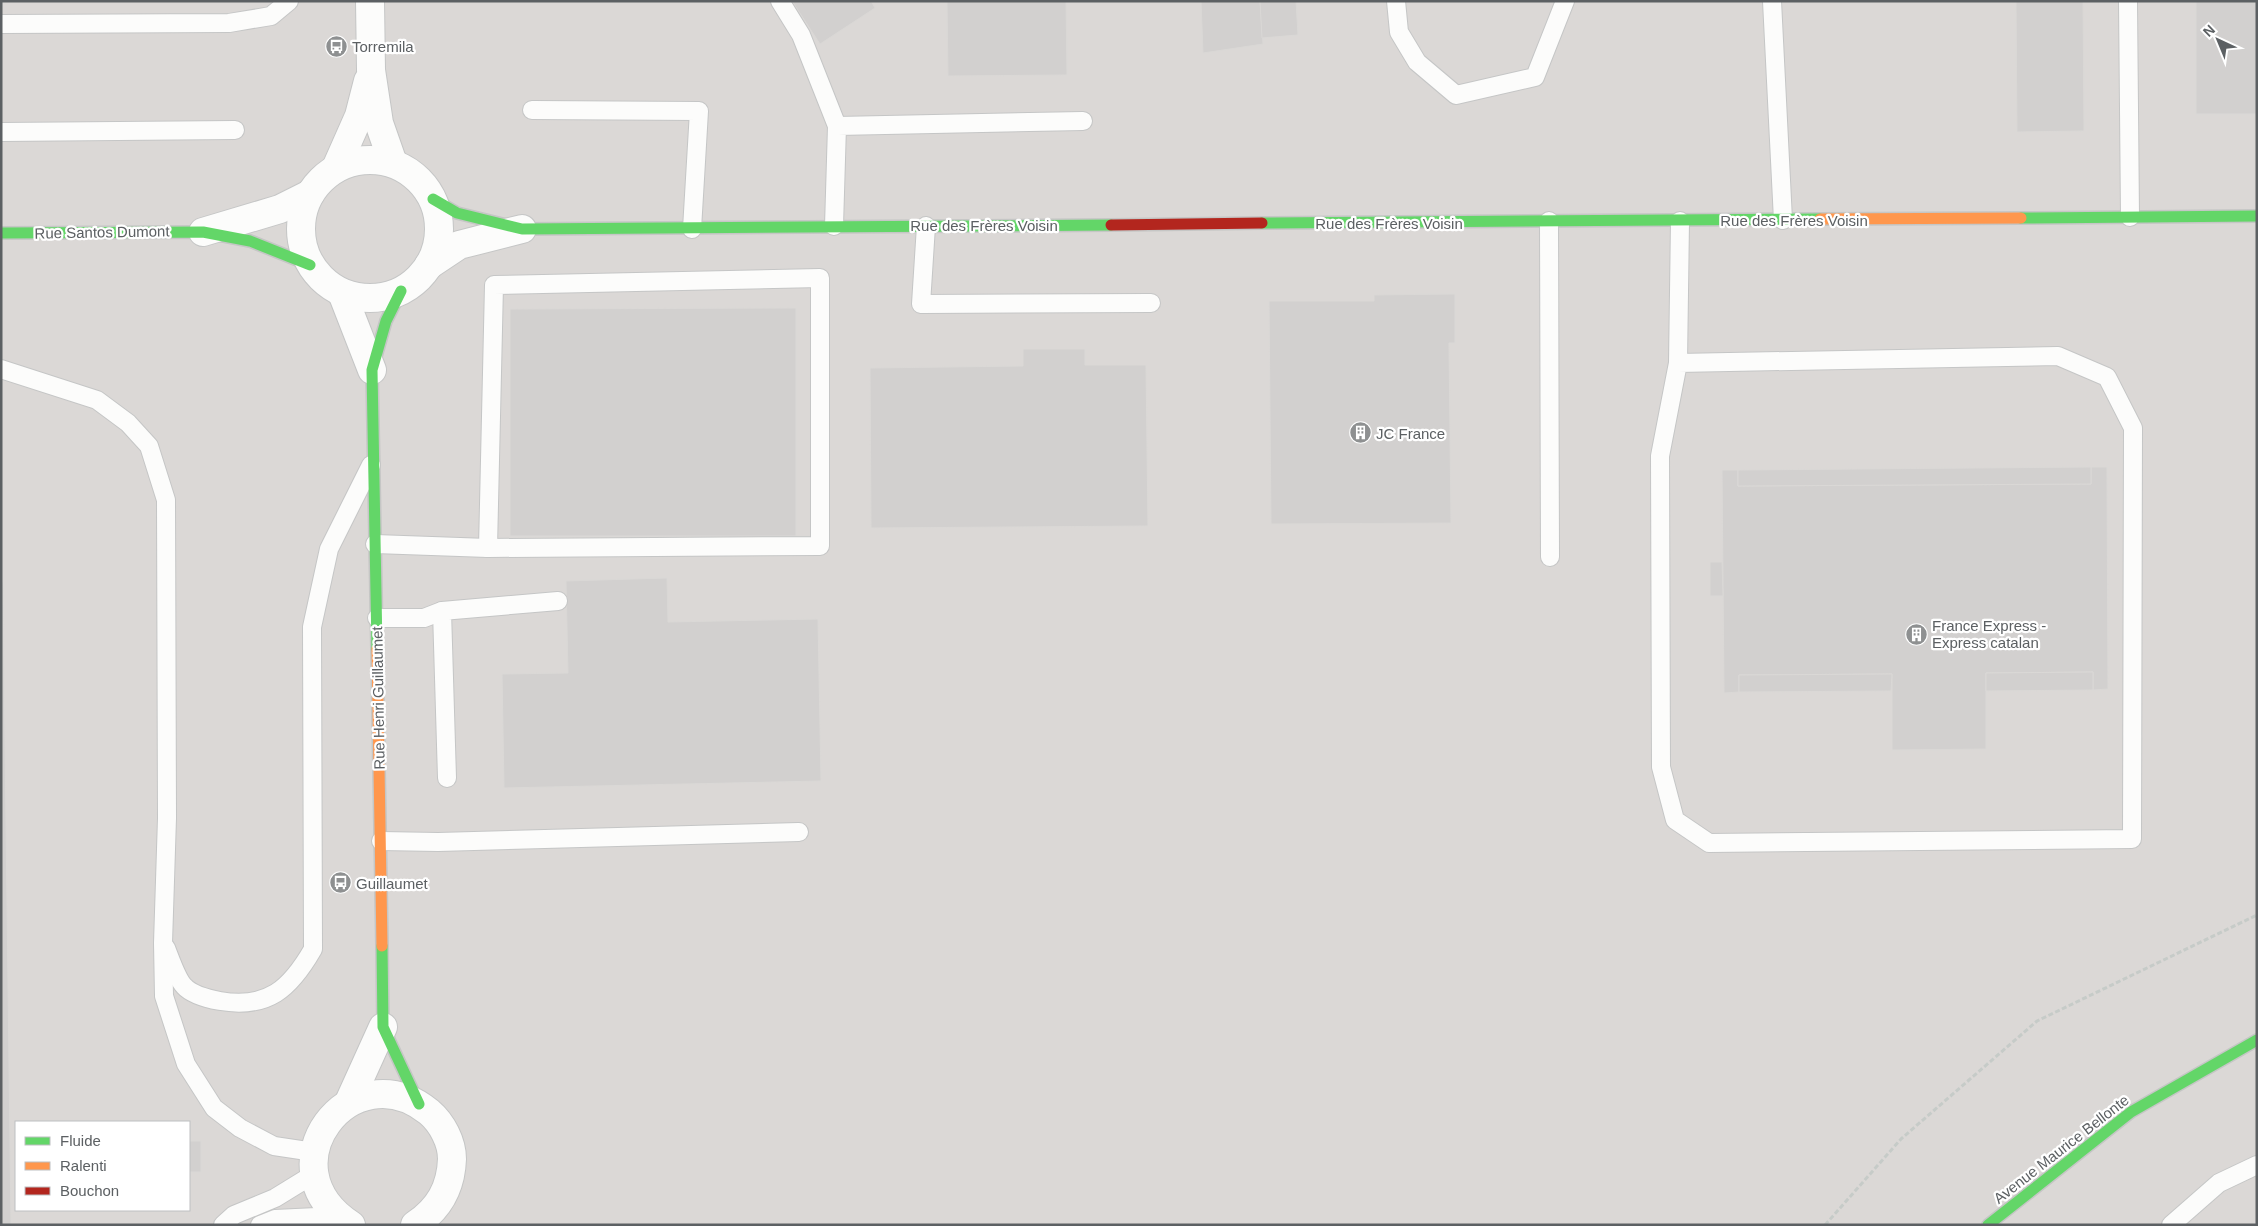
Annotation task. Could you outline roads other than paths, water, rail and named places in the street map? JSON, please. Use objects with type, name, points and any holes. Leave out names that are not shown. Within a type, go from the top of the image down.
[{"type":"street","points":[[370,1],[371,70],[379,123],[393,163]]},
{"type":"street","points":[[336,168],[358,116],[371,70]]},
{"type":"street","points":[[374,160],[393,163],[409,172],[423,184],[433,199],[439,221],[438,244],[429,265],[417,280],[401,291],[382,298],[361,298],[342,293],[324,282],[310,265],[303,248],[300,230],[302,211],[310,194],[321,179],[336,168],[354,161],[374,160]]},
{"type":"street","name":"Rue Santos Dumont","points":[[203,232],[280,209],[310,194]]},
{"type":"street","name":"Rue des Frères Voisin","points":[[433,199],[457,213],[522,229],[2257,216]]},
{"type":"street","name":"Rue des Frères Voisin","points":[[429,265],[459,245],[522,229]]},
{"type":"street","name":"Rue Santos Dumont","points":[[1,233],[203,232],[250,241],[310,265]]},
{"type":"street","name":"Rue Henri Guillaumet","points":[[401,291],[386,321],[372,370],[383,1026],[419,1104]]},
{"type":"street","name":"Rue Henri Guillaumet","points":[[342,293],[372,370]]},
{"type":"street","name":"Rue Henri Guillaumet","points":[[349,1102],[383,1026]]},
{"type":"street","name":"Avenue Maurice Bellonte","points":[[1988,1225],[2131,1112],[2257,1040]]},
{"type":"street","points":[[344,1220],[326,1204],[318,1190],[314,1163],[321,1132],[333,1115],[349,1102],[366,1096],[384,1094],[402,1096],[419,1104],[435,1117],[446,1134],[452,1154],[451,1175],[444,1195],[432,1212],[415,1225]]},
{"type":"lane","points":[[1,24],[229,23],[271,16],[290,1]]},
{"type":"lane","points":[[780,1],[801,35],[837,126],[834,226]]},
{"type":"lane","points":[[1396,1],[1399,32],[1417,62],[1456,95],[1535,77],[1565,1]]},
{"type":"lane","points":[[1772,1],[1783,220]]},
{"type":"lane","points":[[2128,1],[2130,217]]},
{"type":"lane","points":[[532,110],[698,111],[692,229]]},
{"type":"lane","points":[[837,126],[1083,121]]},
{"type":"lane","points":[[1,132],[235,130]]},
{"type":"lane","points":[[1678,363],[2058,356],[2108,377],[2133,428],[2132,839],[1709,843],[1675,820],[1661,767],[1660,456],[1678,363],[1680,220]]},
{"type":"lane","points":[[1549,221],[1550,557]]},
{"type":"lane","points":[[926,226],[921,304],[1151,303]]},
{"type":"lane","points":[[375,544],[488,548],[820,546],[820,278],[494,285],[488,548]]},
{"type":"lane","points":[[1,369],[97,400],[128,423],[149,446],[166,500],[167,818],[163,943],[164,996],[180,1048],[197,1084],[214,1108],[240,1128],[274,1146],[314,1163],[275,1198],[234,1216],[224,1225]]},
{"type":"lane","points":[[163,943],[184,987],[209,999],[241,1004],[275,994],[299,973],[313,949],[312,627],[330,550],[374,458]]},
{"type":"lane","points":[[377,618],[424,618],[442,610],[558,601]]},
{"type":"lane","points":[[442,610],[447,778]]},
{"type":"lane","points":[[380,841],[438,842],[799,832]]},
{"type":"lane","points":[[2171,1225],[2219,1183],[2257,1165]]},
{"type":"lane","points":[[260,1225],[275,1219],[344,1220]]},
{"type":"place","name":"Torremila","points":[[336,46]]},
{"type":"place","name":"JC France","points":[[1360,433]]},
{"type":"place","name":"France Express - Express catalan","points":[[1916,634]]},
{"type":"place","name":"Guillaumet","points":[[340,883]]}]
